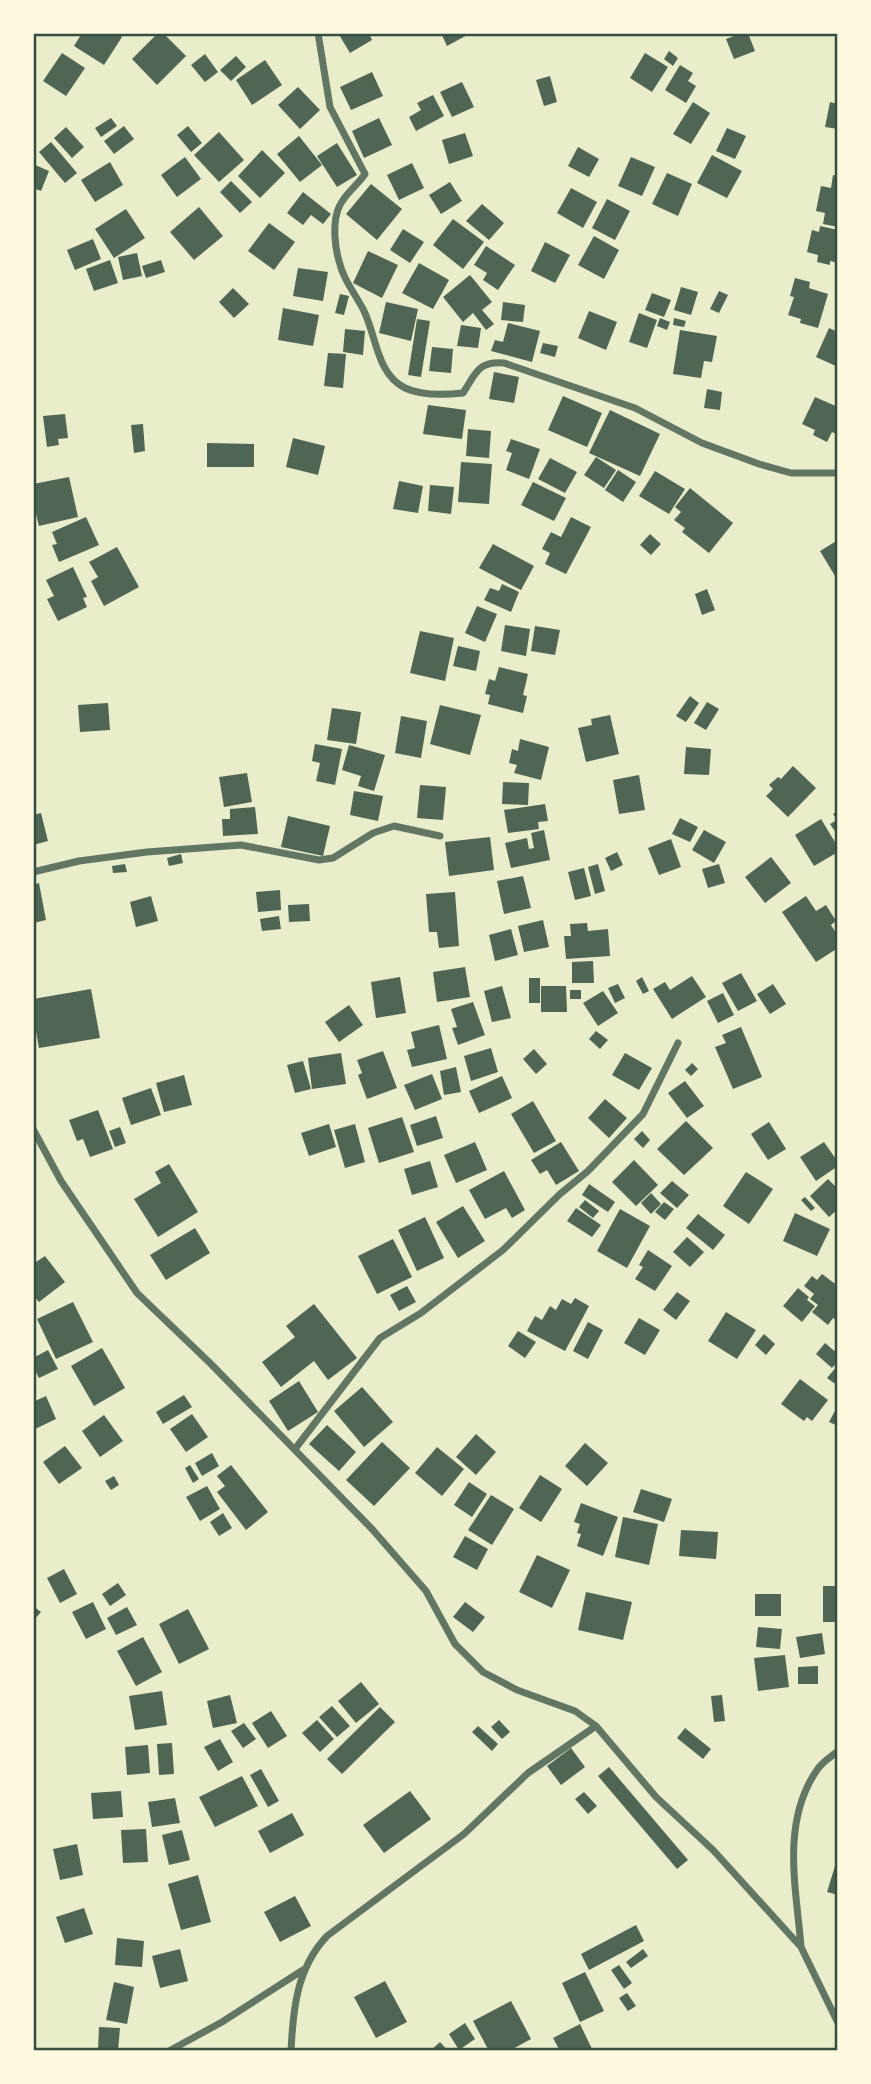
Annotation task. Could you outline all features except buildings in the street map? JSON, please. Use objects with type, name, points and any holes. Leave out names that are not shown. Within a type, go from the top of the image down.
[{"type":"street","points":[[318,33],[330,107],[365,174],[337,212],[338,260],[348,287],[363,310],[378,354],[392,378],[404,387],[421,392],[447,395],[463,393],[482,365],[491,362],[504,363],[635,408],[702,443],[759,464],[790,473],[838,473]]},
{"type":"street","points":[[33,872],[79,861],[147,852],[242,845],[319,860],[333,858],[373,833],[394,826],[440,836]]},
{"type":"street","points":[[295,1449],[380,1338],[421,1313],[503,1250],[560,1194],[588,1171],[643,1114],[678,1043]]},
{"type":"street","points":[[33,1129],[61,1181],[137,1293],[372,1529],[426,1591],[455,1644],[483,1672],[517,1690],[575,1711],[596,1726],[656,1797],[713,1850],[801,1947],[838,2023]]},
{"type":"street","points":[[291,2051],[292,2024],[303,1969],[313,1951],[327,1936],[464,1834],[527,1773],[596,1726]]},
{"type":"street","points":[[801,1947],[793,1844],[799,1805],[818,1768],[838,1751]]},
{"type":"street","points":[[169,2051],[222,2022],[303,1969]]}]
